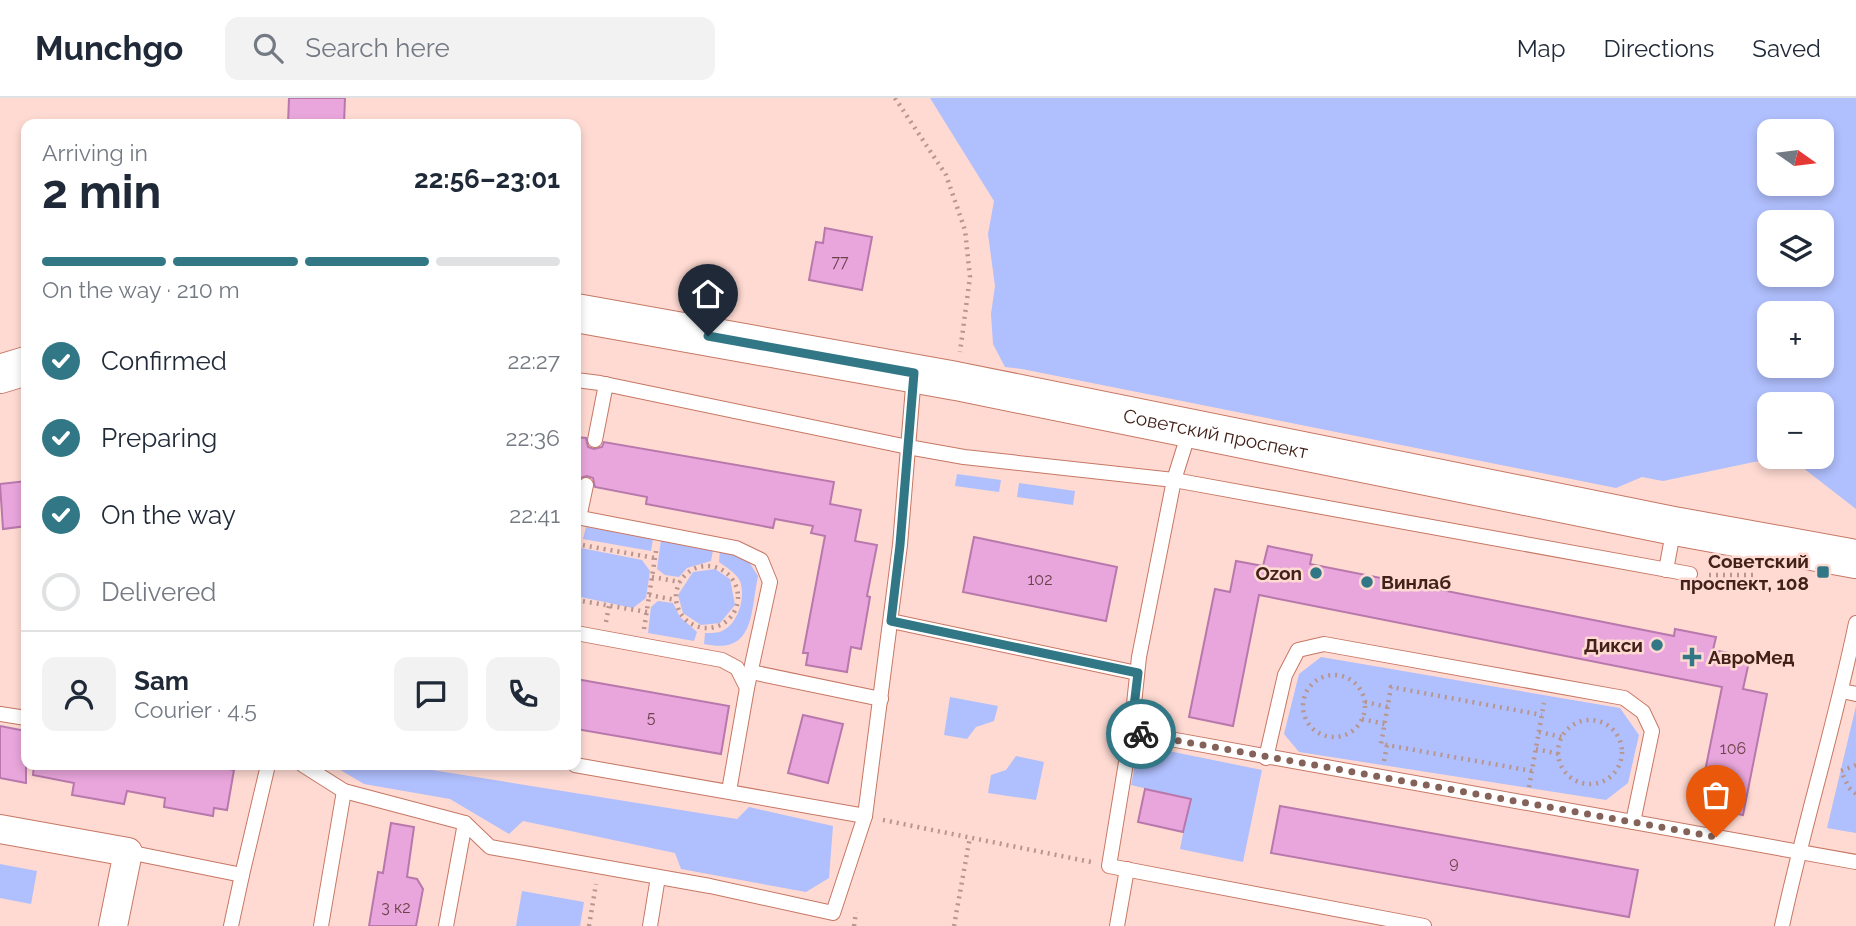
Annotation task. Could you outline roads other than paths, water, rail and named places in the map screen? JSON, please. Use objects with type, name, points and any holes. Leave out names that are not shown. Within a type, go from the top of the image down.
[{"type":"street","name":"Советский проспект","points":[[581,314],[956,380],[1674,526],[1856,559]]},
{"type":"street","points":[[0,374],[21,368]]},
{"type":"street","points":[[0,829],[128,852],[113,926]]},
{"type":"lane","points":[[311,770],[344,791],[465,823],[490,847],[658,877],[833,913],[865,816],[900,545],[914,373]]},
{"type":"lane","points":[[581,381],[964,457],[1174,480],[1690,575]]},
{"type":"lane","points":[[595,440],[606,384]]},
{"type":"lane","points":[[1190,428],[1174,480],[1138,673],[1109,866],[1395,924],[1424,926]]},
{"type":"lane","points":[[581,505],[586,485]]},
{"type":"lane","points":[[581,518],[736,548],[761,560],[770,582],[747,688],[729,791]]},
{"type":"lane","points":[[1665,570],[1674,526]]},
{"type":"lane","points":[[891,621],[1138,673]]},
{"type":"lane","points":[[1782,926],[1798,852],[1849,692],[1856,623]]},
{"type":"lane","points":[[581,634],[722,660],[737,668],[747,688]]},
{"type":"lane","points":[[1266,758],[1284,675],[1298,650],[1324,644],[1624,698],[1643,712],[1652,731],[1633,822]]},
{"type":"lane","points":[[751,672],[881,699]]},
{"type":"lane","points":[[0,714],[21,717]]},
{"type":"lane","points":[[1131,732],[1856,862]]},
{"type":"lane","points":[[581,766],[865,816]]},
{"type":"lane","points":[[231,926],[267,770]]},
{"type":"lane","points":[[321,926],[344,791]]},
{"type":"lane","points":[[446,926],[465,823]]},
{"type":"lane","points":[[128,852],[242,875]]},
{"type":"lane","points":[[1117,926],[1127,869]]},
{"type":"lane","points":[[650,926],[658,877]]},
{"type":"place","name":"Советский проспект, 108","points":[[1823,572]]},
{"type":"place","name":"Ozon","points":[[1316,573]]},
{"type":"place","name":"Винлаб","points":[[1367,582]]},
{"type":"place","name":"Дикси","points":[[1657,645]]},
{"type":"place","name":"АвроМед","points":[[1692,657]]}]
